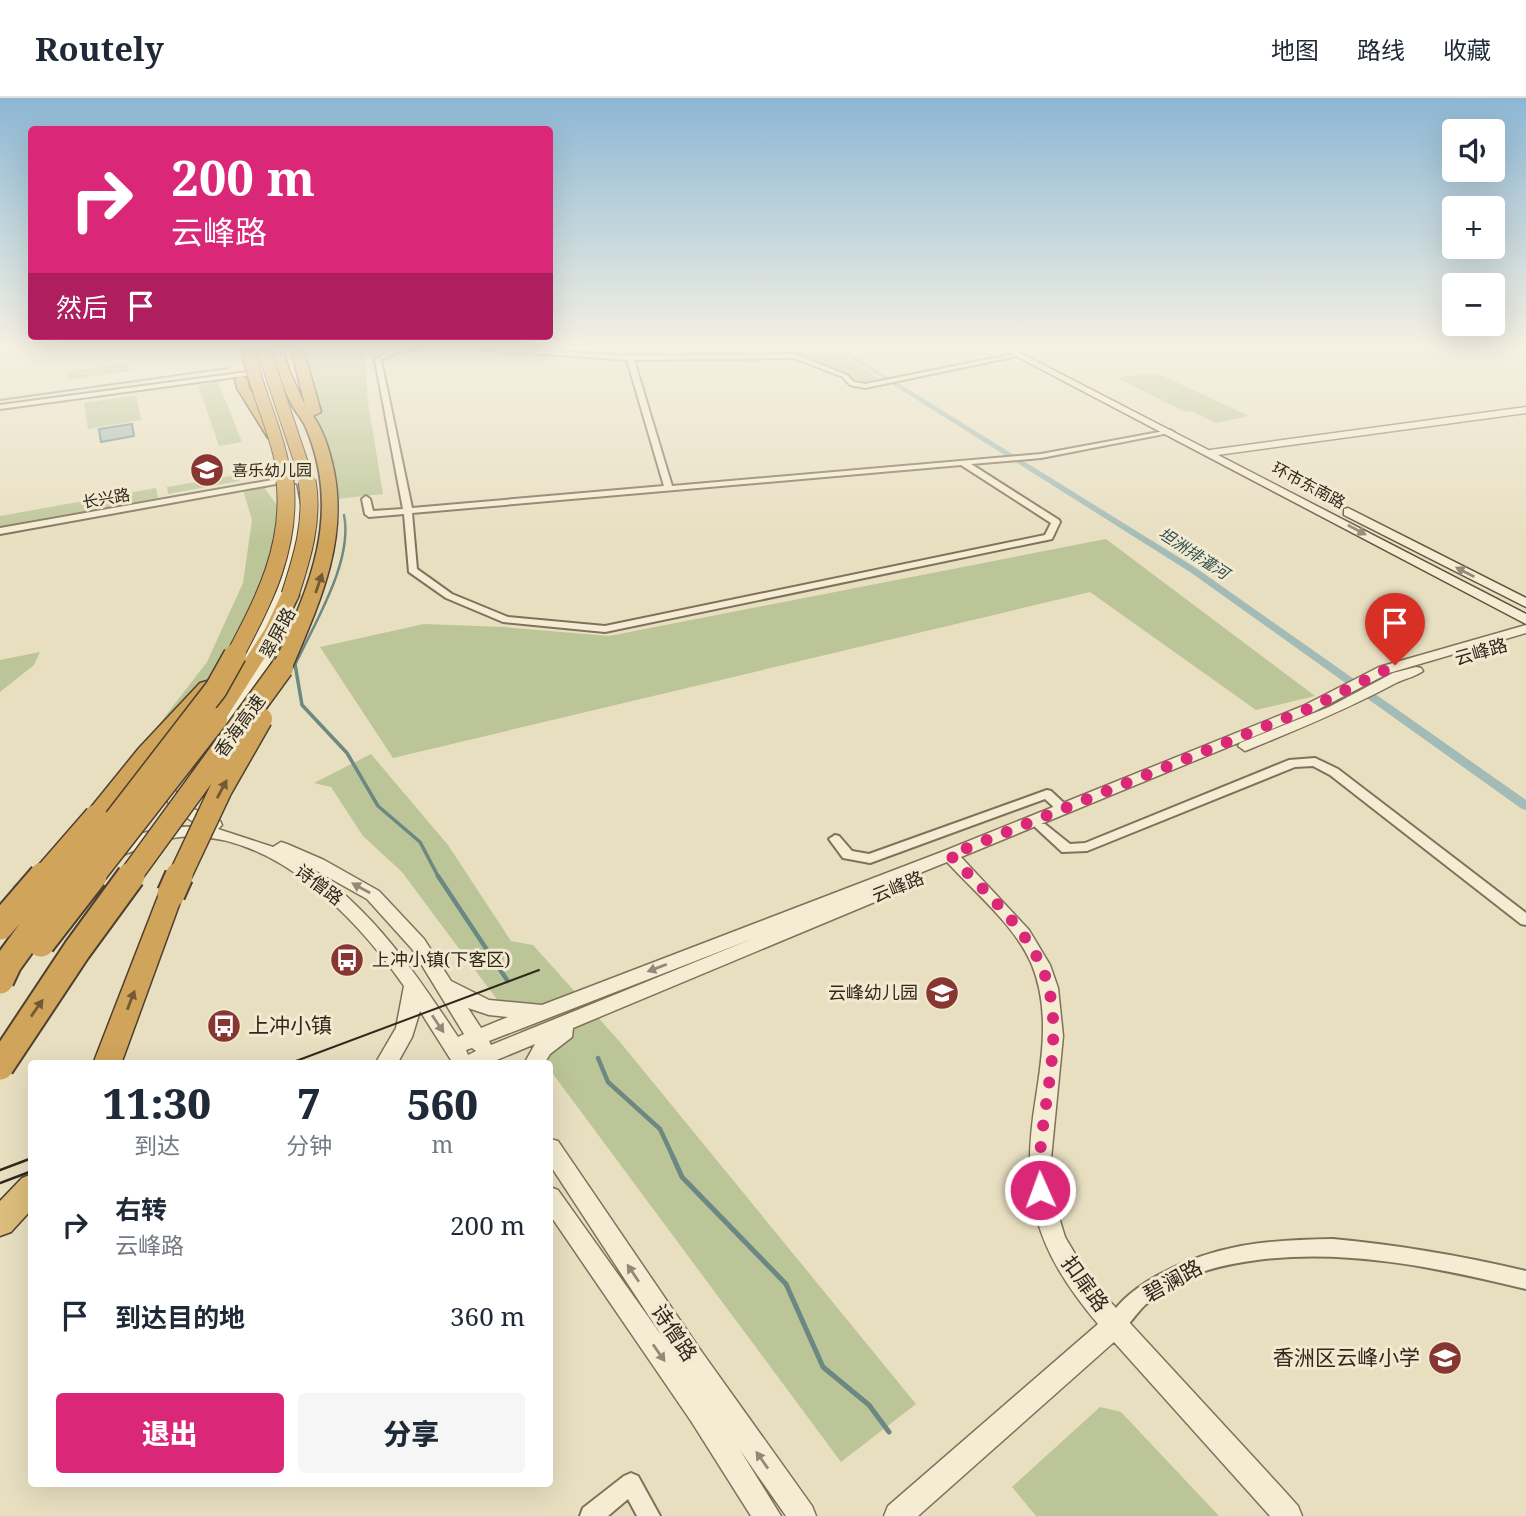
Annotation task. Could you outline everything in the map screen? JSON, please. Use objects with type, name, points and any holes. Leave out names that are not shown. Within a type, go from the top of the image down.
[{"type":"highway","points":[[258,411],[273,435]]},
{"type":"highway","points":[[0,979],[8,963],[72,875],[216,689],[266,597],[286,524],[284,466],[267,411]]},
{"type":"highway","name":"香海高速","points":[[0,995],[216,719],[274,629],[290,595],[303,557],[309,521],[309,492],[303,462],[283,411]]},
{"type":"highway","name":"香海高速","points":[[0,1066],[77,950],[282,668],[315,594],[330,542],[333,518],[330,486],[312,426],[304,411]]},
{"type":"highway","points":[[312,426],[314,411]]},
{"type":"highway","points":[[0,928],[147,753],[228,664]]},
{"type":"highway","points":[[109,1060],[171,894],[221,789],[260,721],[282,668]]},
{"type":"highway","points":[[0,1222],[28,1191]]},
{"type":"main road","name":"翠屏路","points":[[0,928],[142,793],[234,677],[280,596],[295,549],[296,519],[289,480],[270,411]]},
{"type":"main road","name":"翠屏路","points":[[0,959],[150,815],[224,725],[254,678],[298,596],[309,559],[314,527],[309,472],[287,411]]},
{"type":"main road","name":"环市东南路","points":[[1132,411],[1526,620]]},
{"type":"main road","name":"环市东南路","points":[[1146,411],[1526,603]]},
{"type":"street","points":[[388,411],[408,511],[412,570],[449,596],[506,620],[605,629],[1049,537],[1056,522],[962,463]]},
{"type":"street","points":[[646,411],[669,489]]},
{"type":"street","points":[[1210,453],[1517,411]]},
{"type":"street","points":[[366,499],[369,514],[408,511],[1041,456],[1170,432]]},
{"type":"street","name":"长兴路","points":[[0,531],[289,480]]},
{"type":"street","name":"云峰路","points":[[490,1060],[707,963],[953,859],[1062,808],[1327,707],[1384,670],[1526,629]]},
{"type":"street","name":"云峰路","points":[[453,1047],[1041,827],[1398,676],[1526,639]]},
{"type":"street","points":[[1041,827],[1067,849],[1087,847],[1293,763],[1307,761],[1322,764],[1334,772],[1526,920]]},
{"type":"street","points":[[142,793],[141,803],[150,815],[209,831]]},
{"type":"street","name":"诗僧路","points":[[168,793],[181,808],[194,817],[318,864],[373,895],[418,944],[490,1060]]},
{"type":"street","points":[[838,843],[848,855],[859,858],[877,857],[1047,794],[1062,808]]},
{"type":"street","points":[[92,841],[120,825],[150,815],[194,817]]},
{"type":"street","name":"诗僧路","points":[[105,857],[133,843],[183,831],[209,831],[280,857],[319,882],[355,912],[413,987],[462,1060]]},
{"type":"street","name":"扣扉路","points":[[953,859],[1020,931],[1037,956],[1045,976],[1054,1023],[1040,1144],[1040,1190],[1052,1233],[1067,1264],[1115,1325],[1288,1516]]},
{"type":"street","points":[[443,983],[477,1006],[512,1011],[548,1010]]},
{"type":"street","points":[[388,1060],[406,1035],[412,1013],[413,987]]},
{"type":"street","points":[[536,1060],[543,1048],[583,1017]]},
{"type":"street","name":"诗僧路","points":[[553,1152],[690,1357],[802,1516]]},
{"type":"street","name":"诗僧路","points":[[553,1201],[700,1412],[768,1516]]},
{"type":"street","name":"碧澜路","points":[[898,1516],[1115,1325],[1141,1296],[1175,1275],[1217,1258],[1259,1252],[1335,1249],[1391,1252],[1447,1261],[1526,1280]]},
{"type":"street","points":[[590,1516],[631,1483],[649,1516]]},
{"type":"green space","points":[[85,411],[139,411],[141,420],[88,429]]},
{"type":"green space","points":[[207,411],[230,411],[242,442],[219,446]]},
{"type":"green space","points":[[313,411],[369,411],[383,494],[336,499]]},
{"type":"green space","points":[[1191,411],[1239,411],[1249,416],[1216,423]]},
{"type":"green space","points":[[237,475],[239,481],[168,494],[167,487]]},
{"type":"green space","points":[[263,486],[288,520],[225,672],[28,890],[12,887],[86,819],[207,662],[243,583],[252,520],[243,490]]},
{"type":"green space","points":[[156,488],[158,498],[0,526],[0,516]]},
{"type":"green space","points":[[1106,539],[1315,696],[1256,710],[1090,592],[393,758],[320,647],[424,624],[503,627],[609,636]]},
{"type":"green space","points":[[40,652],[34,665],[0,692],[0,660]]},
{"type":"green space","points":[[371,754],[448,845],[511,941],[533,945],[620,1042],[916,1404],[841,1462],[553,1074],[553,1060],[542,1060],[402,872],[363,836],[331,787],[314,783]]},
{"type":"green space","points":[[1100,1407],[1121,1412],[1219,1516],[1036,1516],[1012,1487]]},
{"type":"water","points":[[132,424],[134,436],[101,442],[99,429]]},
{"type":"waterway","name":"坦洲排灌河","points":[[939,411],[1193,570],[1526,806]]},
{"type":"waterway","points":[[299,657],[339,569],[345,532],[344,515]]},
{"type":"waterway","points":[[299,655],[295,664],[302,705],[347,753],[378,806],[420,842],[439,878]]},
{"type":"waterway","points":[[438,876],[507,980]]},
{"type":"waterway","points":[[598,1058],[608,1082],[660,1129],[674,1159]]},
{"type":"waterway","points":[[673,1157],[682,1177],[786,1284],[823,1367],[869,1405],[889,1432]]},
{"type":"tram line","points":[[299,1060],[539,970]]},
{"type":"tram line","points":[[0,1170],[28,1160]]},
{"type":"tram line","points":[[0,1183],[28,1172]]},
{"type":"place","name":"喜乐幼儿园","points":[[207,470]]},
{"type":"place","name":"上冲小镇(下客区)","points":[[347,960]]},
{"type":"place","name":"云峰幼儿园","points":[[942,993]]},
{"type":"place","name":"上冲小镇","points":[[224,1026]]},
{"type":"place","name":"香洲区云峰小学","points":[[1445,1358]]},
{"type":"route","points":[[1040,1190],[1040,1144],[1054,1023],[1049,988],[1037,956],[1020,931],[950,855],[1308,709],[1395,665]]}]
